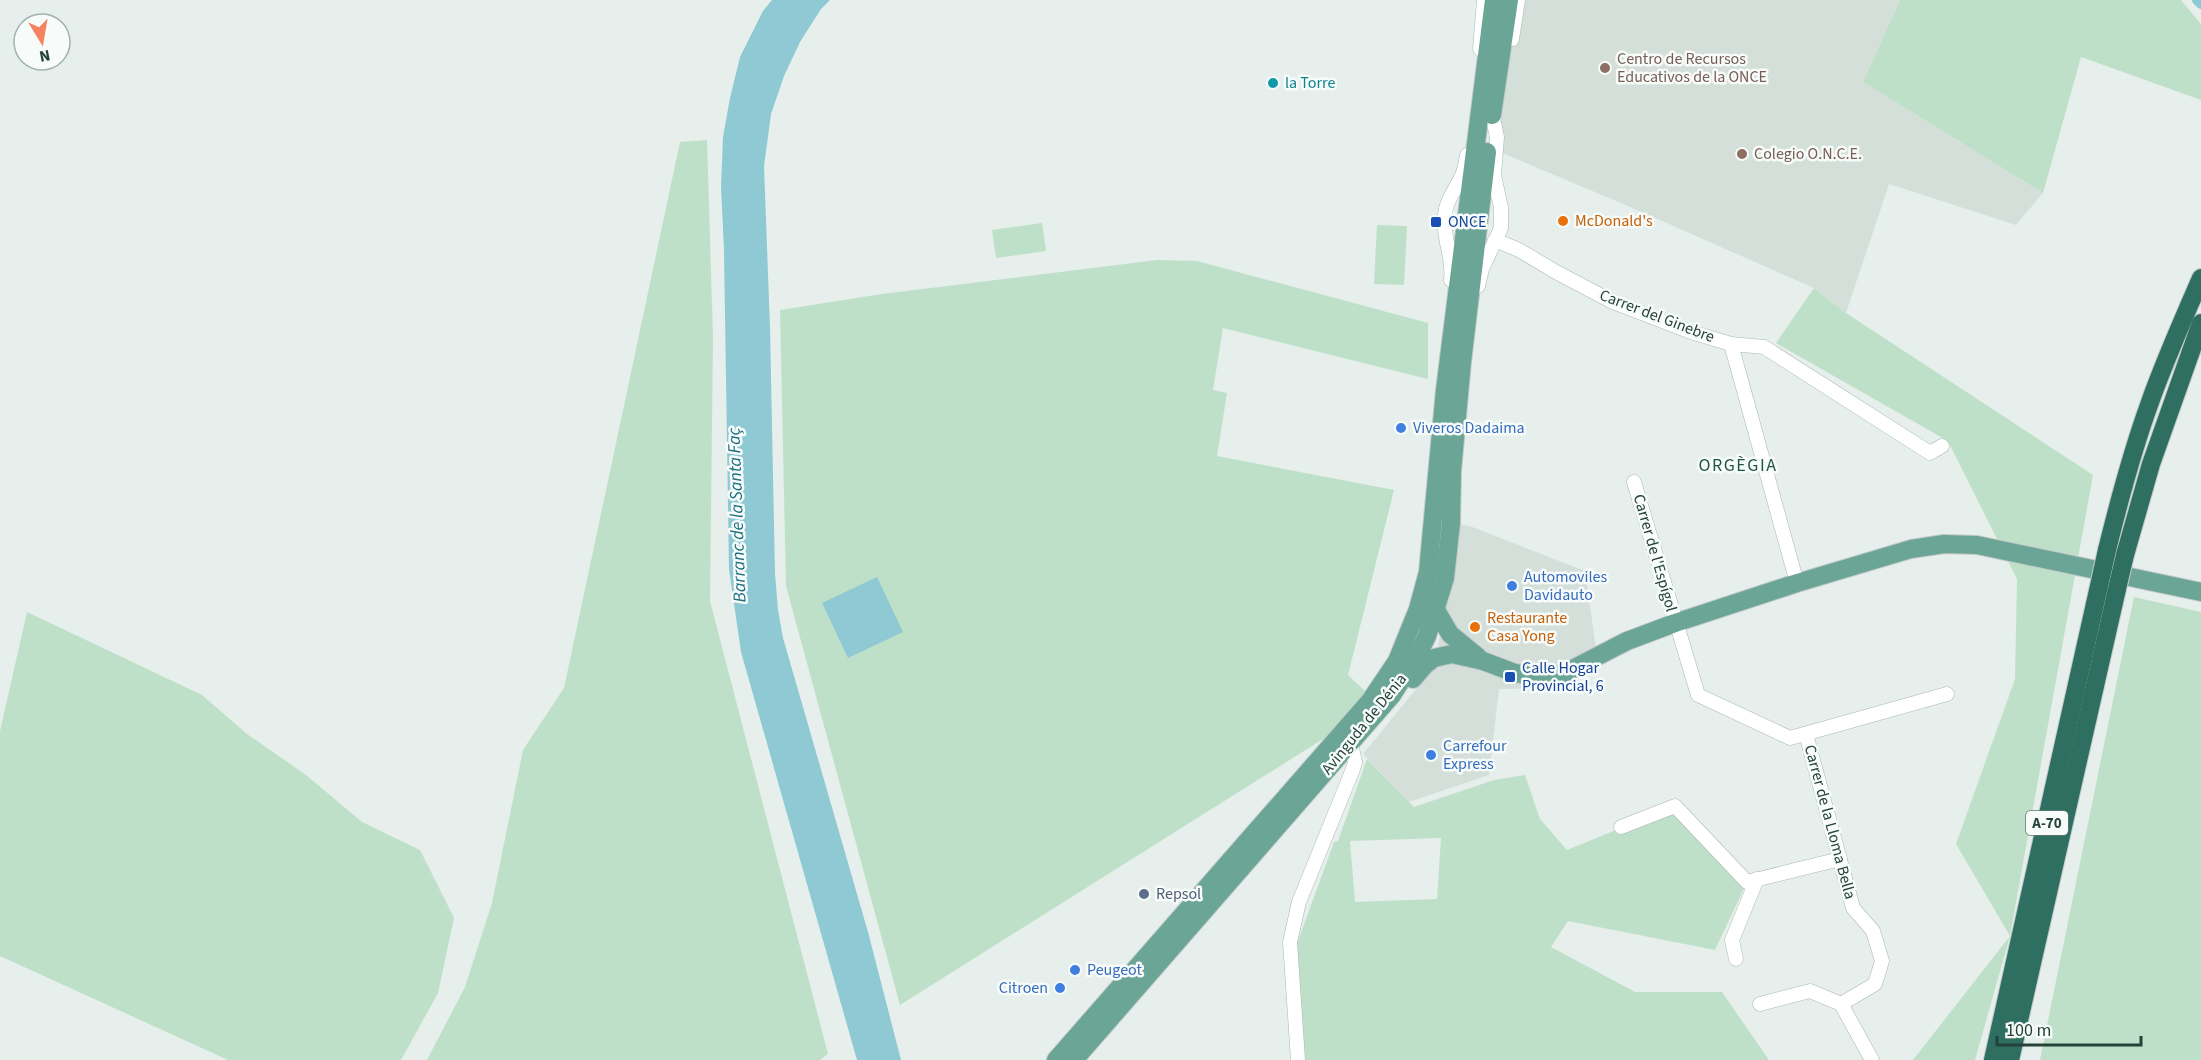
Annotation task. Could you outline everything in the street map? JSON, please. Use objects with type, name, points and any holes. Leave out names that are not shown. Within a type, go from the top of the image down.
[{"type":"highway","name":"A-70","points":[[1993,1060],[2123,487],[2166,360],[2201,278]]},
{"type":"highway","name":"A-70","points":[[2010,1060],[2125,555],[2151,464],[2201,322]]},
{"type":"highway","points":[[2189,360],[2201,339]]},
{"type":"main road","name":"Avinguda de Dénia","points":[[1056,1060],[1370,701],[1397,661],[1418,609],[1428,572],[1451,341],[1470,243],[1487,110],[1494,0]]},
{"type":"main road","name":"Avinguda de Dénia","points":[[1487,110],[1509,0]]},
{"type":"main road","name":"Avinguda de Dénia","points":[[1074,1060],[1295,805],[1351,744],[1392,695],[1420,651],[1436,610],[1445,578],[1451,523],[1452,471],[1469,304],[1470,243]]},
{"type":"main road","points":[[1431,534],[1437,552],[1424,622],[1427,636],[1476,659],[1515,673],[1541,677],[1563,674],[1627,642],[1675,623],[1911,549],[1953,544],[1977,545],[2201,592]]},
{"type":"main road","points":[[1436,610],[1450,634],[1476,659]]},
{"type":"main road","points":[[1392,695],[1411,682],[1434,658],[1452,654],[1476,659]]},
{"type":"street","name":"Avinguda de Dénia","points":[[1469,304],[1479,284],[1482,268],[1501,228],[1501,208],[1494,175],[1497,137],[1487,110],[1478,64],[1484,0]]},
{"type":"street","name":"Avinguda de Dénia","points":[[1451,341],[1446,322],[1452,272],[1452,260],[1444,225],[1448,203],[1463,173],[1469,147],[1487,110],[1503,88],[1518,0]]},
{"type":"street","points":[[1448,203],[1457,196],[1476,196],[1492,199],[1501,208]]},
{"type":"street","points":[[1444,225],[1450,235],[1470,243],[1495,240]]},
{"type":"street","name":"Carrer del Ginebre","points":[[1495,240],[1519,250],[1613,302],[1691,332],[1731,344],[1764,347],[1930,453],[1942,446]]},
{"type":"street","points":[[1731,344],[1797,583]]},
{"type":"street","name":"Carrer de l'Espígol","points":[[1634,482],[1675,623]]},
{"type":"street","name":"Carrer de la Lloma Bella","points":[[1675,623],[1698,695],[1790,738],[1806,734],[1853,908],[1873,931],[1882,961],[1875,984],[1841,1004]]},
{"type":"street","points":[[1806,734],[1947,694]]},
{"type":"street","points":[[1298,1060],[1290,942],[1299,903],[1355,762],[1351,744]]},
{"type":"street","points":[[1621,827],[1675,806],[1747,882],[1840,859]]},
{"type":"street","points":[[1736,959],[1732,940],[1757,879]]},
{"type":"street","points":[[1760,1004],[1810,991],[1841,1004],[1872,1060]]},
{"type":"shaded area","name":"Colegio O.N.C.E.","points":[[1509,0],[1900,0],[1863,82],[2043,193],[2016,225],[1889,184],[1846,313],[1814,288],[1488,147]]},
{"type":"shaded area","points":[[1458,524],[1470,526],[1585,571],[1599,669],[1552,688],[1499,689],[1489,775],[1409,802],[1363,754],[1435,666]]},
{"type":"green space","points":[[1900,0],[2181,0],[2201,24],[2201,100],[2081,57],[2043,193],[1863,82]]},
{"type":"green space","points":[[707,140],[713,337],[710,601],[828,1054],[820,1060],[427,1060],[465,987],[492,903],[523,750],[564,688],[680,142]]},
{"type":"green space","points":[[1042,223],[1046,251],[996,258],[992,230]]},
{"type":"green space","points":[[1377,225],[1407,226],[1404,285],[1374,284]]},
{"type":"green space","points":[[1157,260],[1197,261],[1428,323],[1428,379],[1223,328],[1213,390],[1227,393],[1217,456],[1394,490],[1348,675],[1365,691],[1339,729],[900,1005],[786,586],[780,310],[882,294]]},
{"type":"green space","points":[[1814,288],[1846,313],[2093,475],[2010,936],[1956,844],[2015,679],[2017,579],[1948,441],[1776,343]]},
{"type":"green space","points":[[2134,597],[2201,612],[2201,1060],[2040,1060]]},
{"type":"green space","points":[[27,612],[202,695],[247,734],[306,775],[362,822],[420,850],[454,918],[438,993],[401,1060],[228,1060],[0,956],[0,731]]},
{"type":"green space","points":[[1367,759],[1414,807],[1494,780],[1525,775],[1540,819],[1567,850],[1675,806],[1747,882],[1715,950],[1568,921],[1551,947],[1635,992],[1722,992],[1769,1060],[1305,1060],[1297,944],[1334,842],[1338,841]],"holes":[[[1441,838],[1437,899],[1355,902],[1350,841]]]},
{"type":"green space","points":[[2010,936],[1975,1060],[1913,1060]]},
{"type":"water","name":"Barranc de la Santa Faç","points":[[772,0],[830,0],[821,9],[800,42],[784,76],[771,114],[764,166],[775,574],[778,610],[783,638],[868,932],[901,1060],[857,1060],[741,652],[729,569],[721,187],[723,137],[740,57],[763,11]]},
{"type":"water","points":[[877,577],[903,632],[848,658],[822,603]]},
{"type":"waterway","points":[[2197,0],[2201,4]]},
{"type":"place","name":"Centro de Recursos Educativos de la ONCE","points":[[1605,68]]},
{"type":"place","name":"la Torre","points":[[1273,83]]},
{"type":"place","name":"Colegio O.N.C.E.","points":[[1742,154]]},
{"type":"place","name":"McDonald's","points":[[1563,221]]},
{"type":"place","name":"ONCE","points":[[1436,222]]},
{"type":"place","name":"Viveros Dadaima","points":[[1401,428]]},
{"type":"place","name":"Automoviles Davidauto","points":[[1512,586]]},
{"type":"place","name":"Restaurante Casa Yong","points":[[1475,627]]},
{"type":"place","name":"Calle Hogar Provincial, 6","points":[[1510,677]]},
{"type":"place","name":"Carrefour Express","points":[[1431,755]]},
{"type":"place","name":"Repsol","points":[[1144,894]]},
{"type":"place","name":"Peugeot","points":[[1075,970]]},
{"type":"place","name":"Citroen","points":[[1060,988]]},
{"type":"district","name":"ORGÈGIA","points":[[1738,465]]}]
